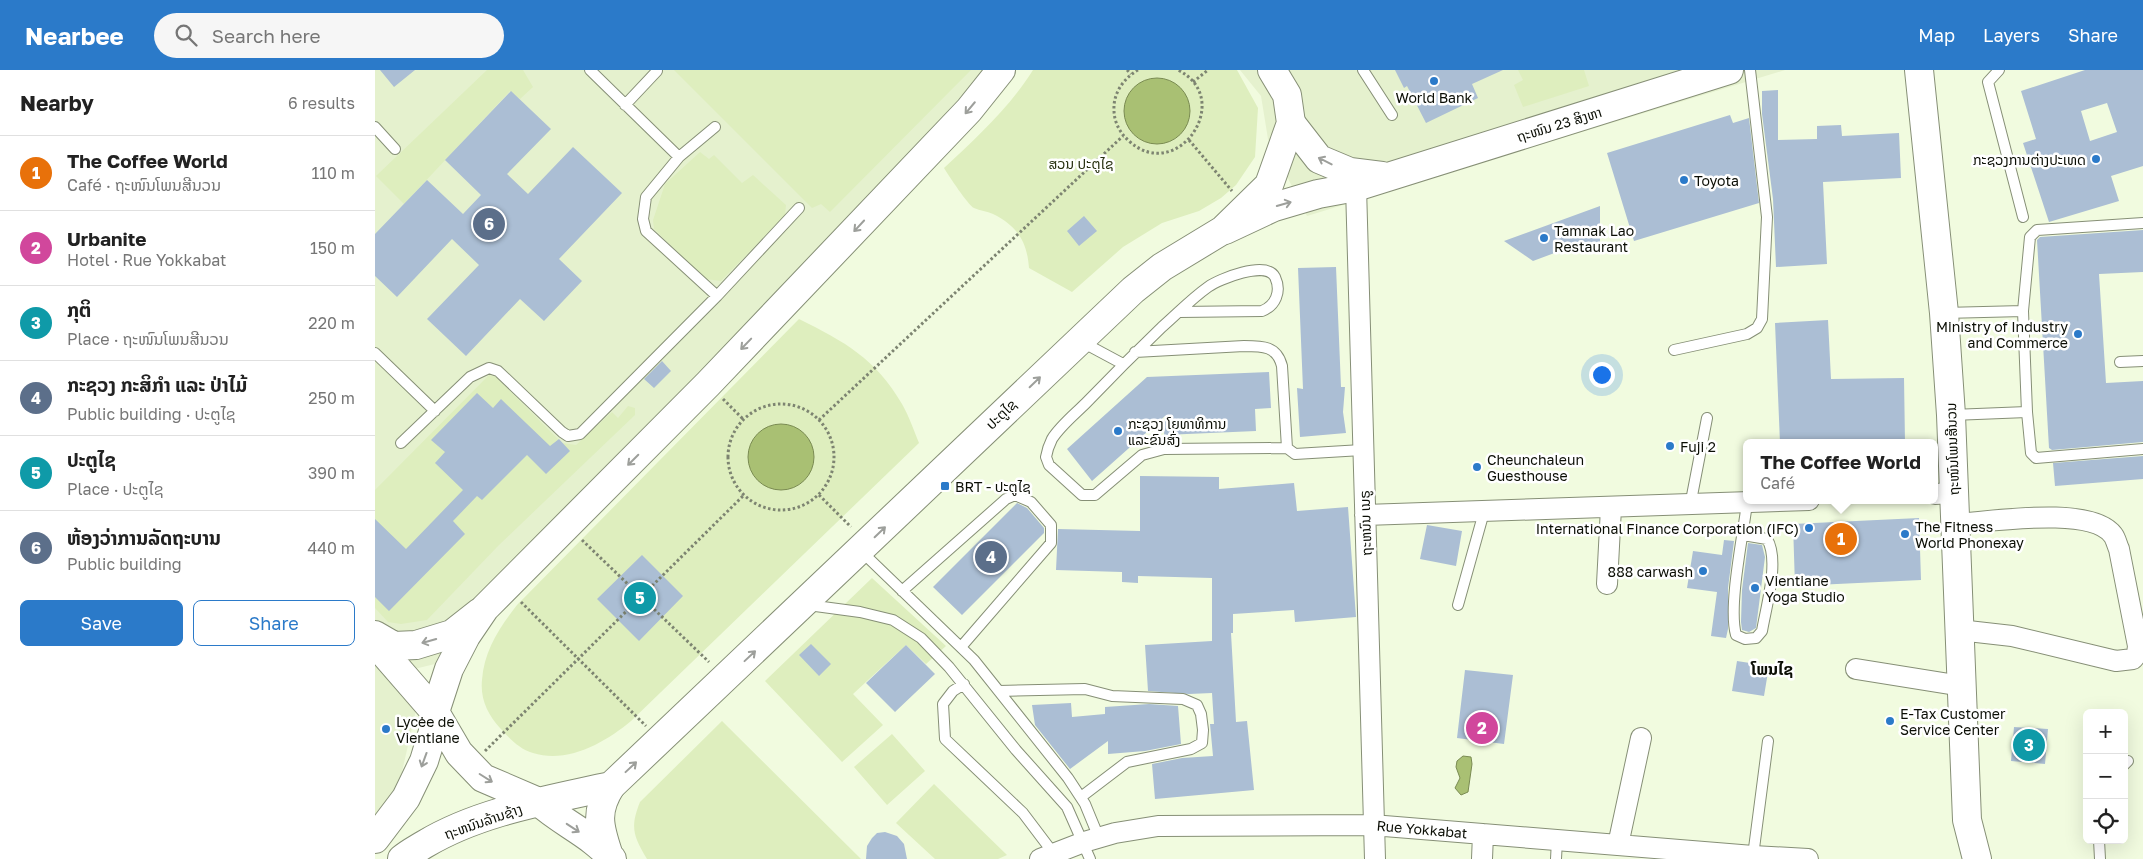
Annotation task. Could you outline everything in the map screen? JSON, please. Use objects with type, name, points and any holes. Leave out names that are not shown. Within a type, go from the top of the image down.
[{"type":"main road","points":[[375,635],[393,646],[416,644],[452,634],[485,608],[708,384],[969,110],[1001,70]]},
{"type":"main road","name":"ປະຕູໄຊ","points":[[611,786],[1133,290],[1162,267],[1223,230],[1269,185],[1291,122],[1288,82],[1272,70]]},
{"type":"main road","name":"ຖະໜົນ 23 ສິງຫາ","points":[[1223,230],[1274,207],[1318,194],[1356,187],[1729,70]]},
{"type":"main road","name":"ຖະໜົນໂພນສີນວນ","points":[[1919,70],[1944,314],[1951,415],[1944,494],[1955,524],[1967,820],[1977,859]]},
{"type":"main road","name":"ຖະໜົນ 23 ສິງຫາ","points":[[1291,122],[1319,159],[1350,172],[1388,177]]},
{"type":"main road","points":[[375,839],[406,798],[424,761],[434,728],[435,712],[449,669],[465,636],[485,608]]},
{"type":"main road","points":[[375,643],[435,712],[459,754],[483,778],[539,802],[554,815],[592,840],[610,856]]},
{"type":"main road","points":[[539,802],[611,786]]},
{"type":"main road","points":[[610,856],[602,835],[600,817],[602,800],[611,786]]},
{"type":"main road","name":"ຖະຫນົນລ້ານຊ້າງ","points":[[402,859],[441,835],[483,818],[539,802]]},
{"type":"street","name":"ຖະຫນົນ ເນຣູ","points":[[1356,187],[1375,859]]},
{"type":"street","points":[[1365,515],[1743,503]]},
{"type":"street","points":[[1607,584],[1611,508]]},
{"type":"street","points":[[1955,524],[2069,517],[2094,522],[2113,534],[2119,549],[2138,646],[2137,654],[2133,659],[2125,661],[2012,636],[1959,630]]},
{"type":"street","points":[[1857,669],[1961,686]]},
{"type":"street","points":[[1618,845],[1641,738]]},
{"type":"street","name":"Rue Yokkabat","points":[[1047,856],[1091,846],[1158,826],[1373,825],[1483,834],[1557,850],[1618,845],[1744,857],[1808,859]]},
{"type":"street","points":[[1482,859],[1483,834]]},
{"type":"lane","points":[[590,70],[679,157]]},
{"type":"lane","points":[[1363,70],[1392,115]]},
{"type":"lane","points":[[1674,350],[1747,334],[1757,328],[1762,319],[1767,217],[1750,70]]},
{"type":"lane","points":[[1999,70],[1988,82],[2023,217]]},
{"type":"lane","points":[[625,104],[657,71]]},
{"type":"lane","points":[[715,127],[679,157],[646,197],[643,218],[646,231],[717,296]]},
{"type":"lane","points":[[375,128],[395,150]]},
{"type":"lane","points":[[401,443],[470,377],[489,368],[498,371],[562,432],[568,436],[580,434],[717,296],[799,208]]},
{"type":"lane","points":[[2143,223],[2037,230],[2030,237],[2023,312],[2027,412],[2031,453],[2036,458],[2143,449]]},
{"type":"lane","points":[[1179,312],[1262,311],[1271,308],[1276,301],[1275,278],[1270,272],[1265,270],[1232,275],[1209,286],[1179,312],[1135,352],[1053,438],[1046,457],[1049,465],[1082,495],[1095,495],[1142,455],[1164,449],[1287,448],[1295,454],[1362,450]]},
{"type":"lane","points":[[1944,314],[2023,312]]},
{"type":"lane","points":[[1079,340],[1123,364]]},
{"type":"lane","points":[[1135,352],[1244,346],[1260,346],[1274,349],[1280,357],[1282,366],[1287,448]]},
{"type":"lane","points":[[375,354],[435,411]]},
{"type":"lane","points":[[2120,362],[2143,361]]},
{"type":"lane","points":[[1951,415],[2027,412]]},
{"type":"lane","points":[[1690,506],[1707,418]]},
{"type":"lane","points":[[903,591],[1006,499],[1015,495],[1031,502],[1051,525],[1051,543],[961,647]]},
{"type":"lane","points":[[1743,535],[1767,539],[1772,547],[1773,561],[1762,631],[1757,638],[1745,639],[1736,635],[1733,624],[1743,535],[1747,504]]},
{"type":"lane","points":[[1458,606],[1484,512]]},
{"type":"lane","points":[[864,547],[903,591],[974,660],[1068,778],[1081,797],[1091,846]]},
{"type":"lane","points":[[804,604],[860,612],[893,620],[921,638],[964,684],[1016,750],[1067,806],[1091,846]]},
{"type":"lane","points":[[964,684],[953,691],[943,704],[945,739],[1023,813],[1047,856]]},
{"type":"lane","points":[[999,691],[1085,689],[1112,696],[1183,699],[1197,706],[1201,714],[1202,743],[1191,749],[1127,762],[1081,797]]},
{"type":"lane","points":[[1744,857],[1768,741]]},
{"type":"lane","points":[[2099,844],[2100,859]]},
{"type":"path","points":[[1127,70],[1131,74]]},
{"type":"path","points":[[1138,70],[1121,84],[1115,103],[1116,124],[1123,136],[1134,146],[1148,152],[1162,153],[1176,149],[1189,140],[1197,130],[1201,119],[1202,106],[1199,93],[1193,82],[1178,70]]},
{"type":"path","points":[[1193,82],[1208,70]]},
{"type":"path","points":[[819,420],[1123,136]]},
{"type":"path","points":[[1189,140],[1247,208]]},
{"type":"path","points":[[708,384],[744,420]]},
{"type":"path","points":[[773,405],[790,405],[806,410],[819,420],[829,434],[834,449],[834,466],[829,481],[819,495],[806,505],[790,510],[773,510],[757,505],[744,495],[734,481],[729,466],[729,449],[734,433],[744,420],[758,410],[773,405]]},
{"type":"path","points":[[470,765],[744,495]]},
{"type":"path","points":[[819,495],[864,547]]},
{"type":"path","points":[[567,526],[726,678]]},
{"type":"path","points":[[506,587],[660,740]]},
{"type":"shaded area","points":[[375,70],[985,70],[443,662],[390,675],[375,660]]},
{"type":"shaded area","points":[[1240,70],[1785,70],[1307,216],[1268,139],[1261,96]]},
{"type":"shaded area","points":[[1150,78],[1164,78],[1176,83],[1185,92],[1190,104],[1188,124],[1181,135],[1164,144],[1150,144],[1138,139],[1129,130],[1124,118],[1124,104],[1129,92],[1138,83]]},
{"type":"shaded area","points":[[781,424],[794,427],[804,434],[811,444],[814,457],[811,470],[804,480],[794,487],[781,490],[768,487],[758,480],[751,470],[748,457],[751,444],[758,434],[768,427]]},
{"type":"shaded area","points":[[375,664],[417,706],[396,798],[375,818]]},
{"type":"shaded area","points":[[1463,756],[1471,757],[1472,764],[1468,792],[1461,795],[1455,788],[1460,778],[1456,767],[1457,761]]},
{"type":"green space","points":[[487,70],[523,70],[533,87],[520,99],[510,91],[404,204],[376,176]]},
{"type":"green space","points":[[674,70],[971,70],[830,212],[821,204],[812,208]]},
{"type":"green space","name":"ສວນ ປະຕູໄຊ","points":[[1033,70],[1237,70],[1258,108],[1255,157],[1236,185],[1221,198],[1199,211],[1162,223],[1123,247],[1072,292],[1029,268],[1023,242],[1014,229],[993,214],[971,206],[944,168],[1003,110]]},
{"type":"green space","points":[[1518,70],[1584,70],[1589,86],[1523,107],[1514,85],[1523,80]]},
{"type":"green space","points":[[700,152],[709,159],[714,155],[742,183],[753,175],[786,205],[785,215],[721,281],[705,279],[654,229],[653,220],[665,184]]},
{"type":"green space","points":[[799,319],[845,344],[870,363],[892,388],[902,404],[919,443],[621,729],[586,749],[560,756],[546,756],[533,753],[519,746],[507,736],[492,718],[482,694],[483,669],[486,659],[504,622],[517,605]]},
{"type":"green space","points":[[489,375],[496,377],[562,443],[576,445],[612,412],[618,418],[628,406],[635,408],[635,415],[499,545],[427,620],[401,624],[388,622],[375,608],[375,490]]},
{"type":"green space","points":[[872,578],[946,646],[926,664],[906,645],[853,694],[883,725],[842,762],[765,681]]},
{"type":"green space","points":[[722,721],[861,859],[647,859],[636,837],[634,825],[640,802]]},
{"type":"green space","points":[[892,734],[925,771],[887,805],[854,767]]},
{"type":"green space","points":[[934,784],[1007,855],[998,859],[935,859],[896,823]]},
{"type":"building","points":[[380,70],[415,70],[394,87]]},
{"type":"building","points":[[1395,70],[1503,70],[1472,84],[1478,98],[1426,123],[1407,86],[1404,88]]},
{"type":"building","points":[[2085,70],[2143,70],[2143,166],[2111,176],[2119,201],[2049,222],[2023,143],[2036,139],[2021,91]],"holes":[[[2107,103],[2117,132],[2090,141],[2081,111]]]},
{"type":"building","points":[[1778,90],[1778,140],[1817,139],[1817,126],[1841,125],[1842,136],[1899,133],[1901,178],[1823,182],[1827,264],[1776,267],[1773,199],[1762,114],[1762,91]]},
{"type":"building","points":[[511,91],[551,129],[507,174],[528,194],[573,147],[622,193],[559,259],[582,281],[544,321],[520,299],[466,356],[427,319],[479,265],[452,239],[397,297],[375,276],[375,234],[427,180],[463,214],[481,195],[445,160]]},
{"type":"building","name":"Toyota","points":[[1730,115],[1733,123],[1749,118],[1759,203],[1634,241],[1607,153]]},
{"type":"building","points":[[1600,206],[1600,245],[1591,250],[1584,242],[1533,261],[1504,241]]},
{"type":"building","points":[[1084,216],[1097,231],[1079,246],[1067,231]]},
{"type":"building","points":[[2143,230],[2143,272],[2099,274],[2106,383],[2143,381],[2143,442],[2052,450],[2049,448],[2037,240],[2040,237]]},
{"type":"building","points":[[1336,267],[1341,387],[1345,387],[1343,412],[1346,433],[1300,437],[1297,388],[1303,389],[1298,268]]},
{"type":"building","points":[[1828,320],[1831,379],[1904,378],[1905,439],[1780,439],[1775,323]]},
{"type":"building","points":[[662,361],[671,371],[654,388],[644,379]]},
{"type":"building","name":"ກະຊວງ ໂຍທາທິການ ແລະຂົນສົ່ງ","points":[[1269,372],[1271,408],[1255,409],[1256,431],[1164,435],[1165,416],[1092,481],[1067,449],[1147,377]]},
{"type":"building","points":[[477,393],[493,408],[501,399],[550,446],[559,439],[570,451],[546,474],[527,455],[482,500],[477,496],[453,521],[465,534],[389,611],[375,597],[375,519],[406,549],[463,490],[435,463],[445,452],[431,440]]},
{"type":"building","points":[[2143,456],[2143,479],[2055,486],[2053,463]]},
{"type":"building","points":[[1140,476],[1219,477],[1219,489],[1294,483],[1297,511],[1348,507],[1356,617],[1295,622],[1294,610],[1233,614],[1233,633],[1231,633],[1236,722],[1247,721],[1254,790],[1155,799],[1152,764],[1182,758],[1213,756],[1210,724],[1214,724],[1212,693],[1189,694],[1148,691],[1145,645],[1212,641],[1212,578],[1138,576],[1138,583],[1122,582],[1122,572],[1056,570],[1058,529],[1140,531]]},
{"type":"building","points":[[1017,503],[1027,508],[1044,528],[1044,533],[962,615],[933,587]]},
{"type":"building","points":[[1919,518],[1921,580],[1795,586],[1793,524]]},
{"type":"building","points":[[1427,525],[1462,531],[1456,566],[1420,559]]},
{"type":"building","points":[[1724,540],[1734,541],[1728,588],[1728,629],[1726,638],[1711,636],[1717,592],[1687,588],[1693,551],[1722,555]]},
{"type":"building","name":"Vientiane Yoga Studio","points":[[1748,543],[1762,545],[1765,557],[1756,628],[1749,632],[1742,630],[1741,622],[1742,590]]},
{"type":"building","points":[[642,555],[683,596],[639,641],[597,599]]},
{"type":"building","points":[[811,644],[831,664],[819,676],[799,655]]},
{"type":"building","points":[[906,645],[935,674],[895,712],[866,683]]},
{"type":"building","points":[[1737,661],[1769,666],[1764,696],[1732,691]]},
{"type":"building","points":[[1465,670],[1513,675],[1504,744],[1457,738]]},
{"type":"building","points":[[1071,703],[1072,717],[1105,714],[1105,707],[1149,704],[1178,706],[1181,744],[1145,751],[1108,754],[1108,741],[1070,769],[1035,725],[1032,705]]},
{"type":"building","points":[[2014,727],[2048,729],[2045,764],[2011,761]]},
{"type":"building","points":[[885,832],[897,836],[904,844],[907,859],[866,859],[867,846],[872,838],[877,833]]},
{"type":"place","name":"World Bank","points":[[1434,81]]},
{"type":"place","name":"ກະຊວງການຕ່າງປະເທດ","points":[[2096,159]]},
{"type":"place","name":"Toyota","points":[[1684,180]]},
{"type":"place","name":"ຫ້ອງວ່າການລັດຖະບານ","points":[[489,224]]},
{"type":"place","name":"Tamnak Lao Restaurant","points":[[1544,238]]},
{"type":"place","name":"Ministry of Industry and Commerce","points":[[2078,334]]},
{"type":"place","name":"ກະຊວງ ໂຍທາທິການ ແລະຂົນສົ່ງ","points":[[1118,431]]},
{"type":"place","name":"Fuji 2","points":[[1670,446]]},
{"type":"place","name":"Cheunchaleun Guesthouse","points":[[1477,467]]},
{"type":"place","name":"BRT - ປະຕູໄຊ","points":[[945,486]]},
{"type":"place","name":"International Finance Corporation (IFC)","points":[[1809,528]]},
{"type":"place","name":"The Fitness World Phonexay","points":[[1905,534]]},
{"type":"place","name":"The Coffee World","points":[[1841,539]]},
{"type":"place","name":"ກະຊວງ ກະສິກຳ ແລະ ປ່າໄມ້","points":[[991,557]]},
{"type":"place","name":"888 carwash","points":[[1703,571]]},
{"type":"place","name":"Vientiane Yoga Studio","points":[[1755,588]]},
{"type":"place","name":"ປະຕູໄຊ","points":[[640,598]]},
{"type":"place","name":"E-Tax Customer Service Center","points":[[1890,721]]},
{"type":"place","name":"Urbanite","points":[[1482,728]]},
{"type":"place","name":"Lycėe de Vientiane","points":[[386,729]]},
{"type":"place","name":"ກຸຕິ","points":[[2029,745]]},
{"type":"district","name":"ໂພນໄຊ","points":[[1772,669]]}]
